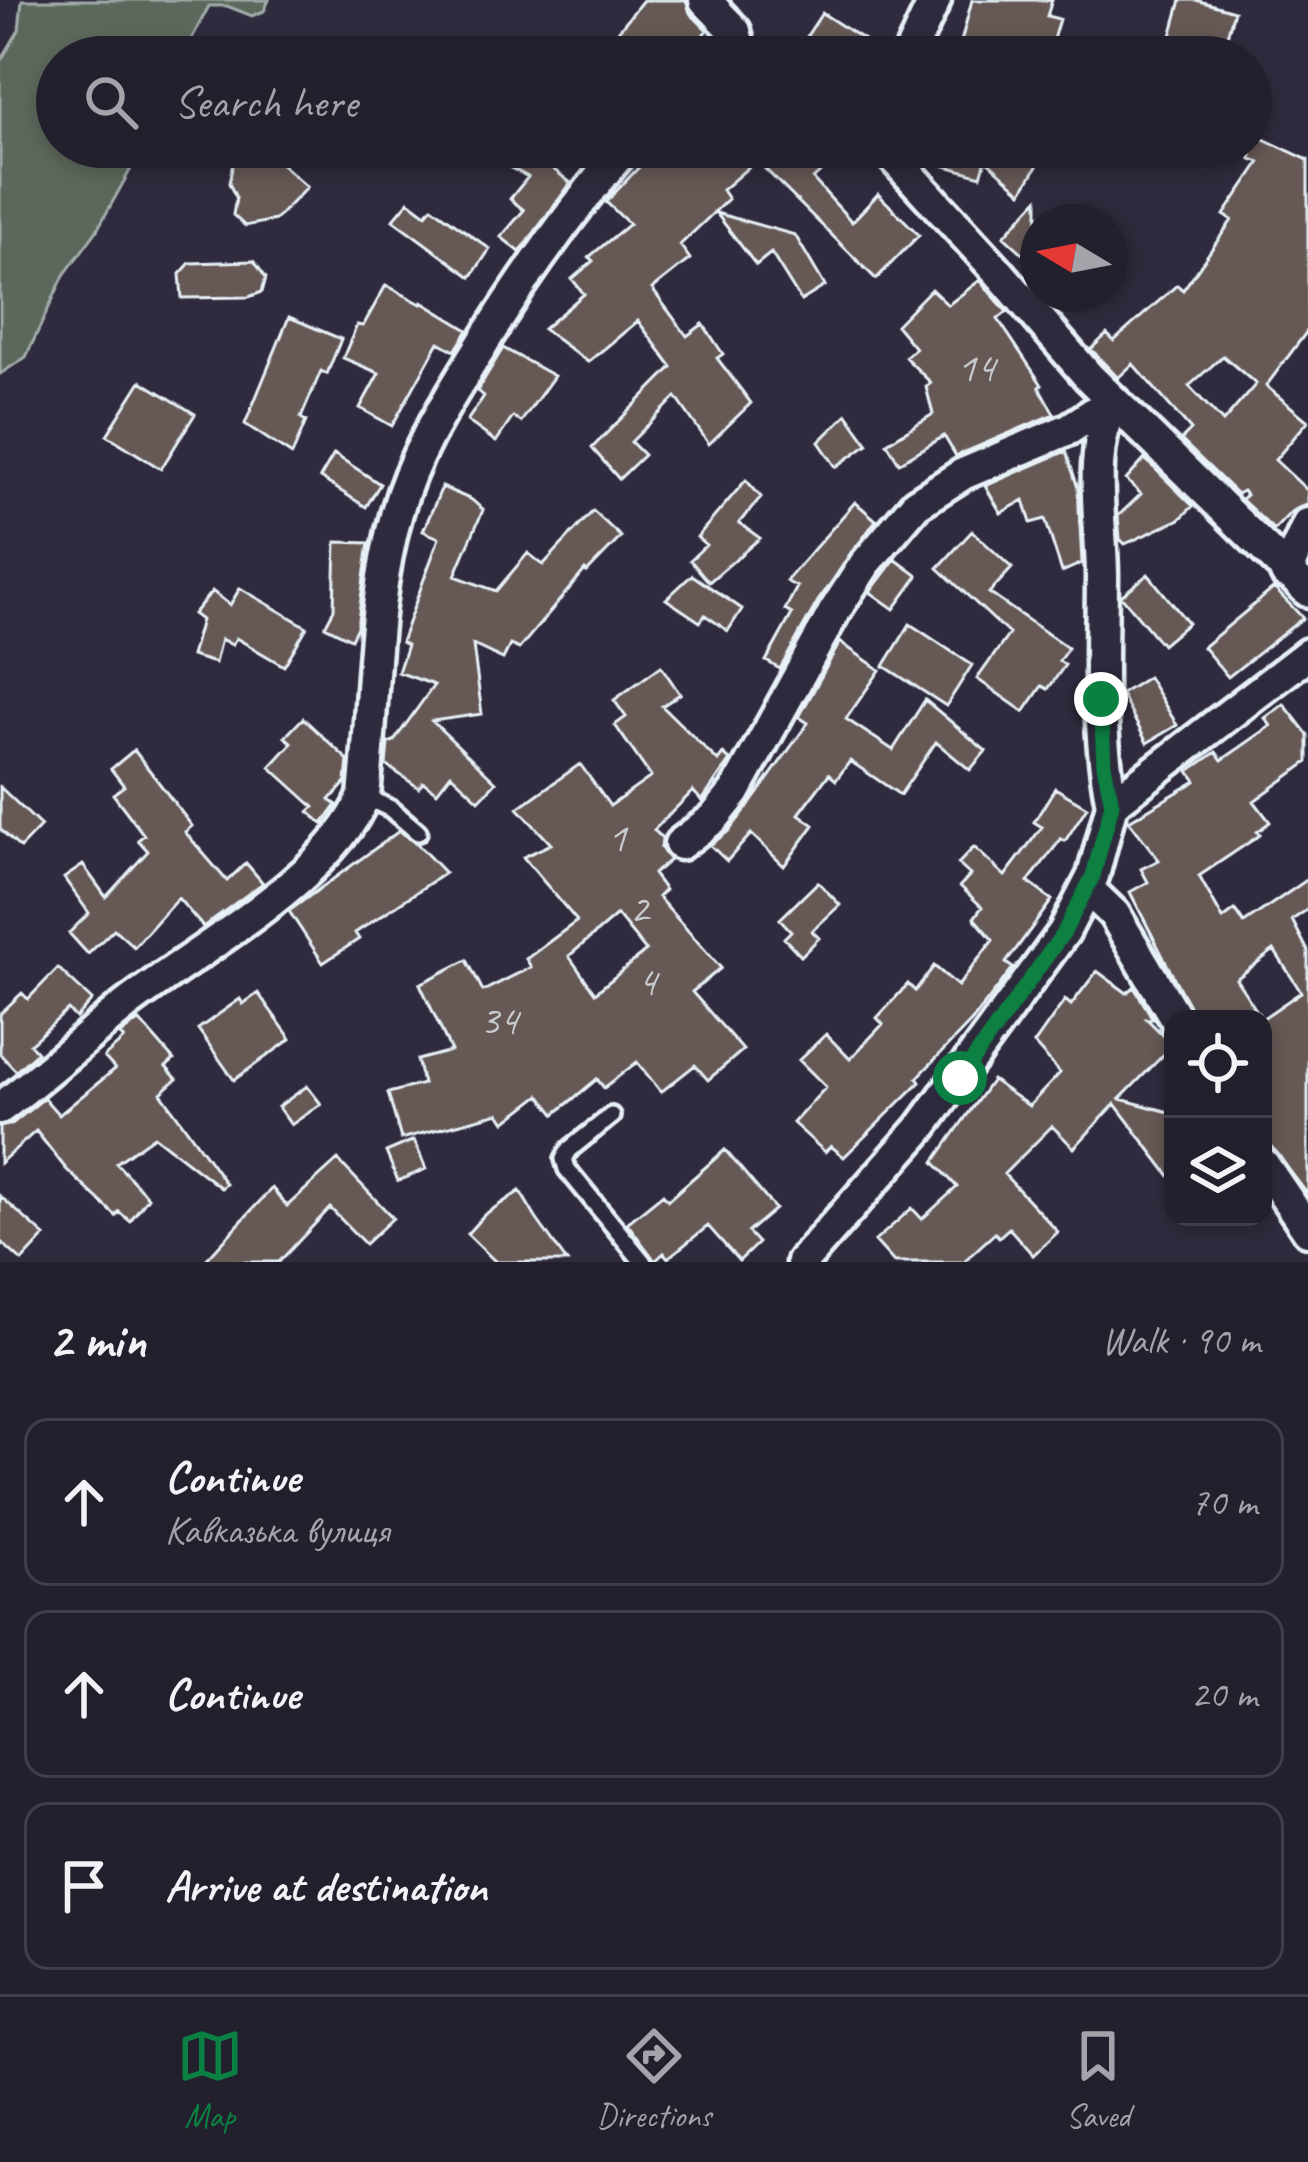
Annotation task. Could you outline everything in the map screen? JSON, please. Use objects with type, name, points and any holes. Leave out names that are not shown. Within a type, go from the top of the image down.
[{"type":"street","points":[[705,0],[736,36]]},
{"type":"street","points":[[918,36],[935,0]]},
{"type":"street","points":[[0,1108],[121,1008],[238,926],[345,832],[364,796],[382,589],[405,487],[429,432],[492,328],[576,206],[608,168]]},
{"type":"street","points":[[903,168],[1112,401],[1297,582]]},
{"type":"street","points":[[802,1262],[945,1098],[1064,932],[1088,890],[1112,804],[1102,747],[1102,566],[1095,476],[1100,434],[1112,401]]},
{"type":"street","points":[[680,844],[714,818],[743,781],[834,612],[865,564],[916,504],[963,474],[1070,429],[1112,401]]},
{"type":"street","points":[[1297,582],[1308,524]]},
{"type":"street","points":[[1112,804],[1308,654]]},
{"type":"street","points":[[1088,890],[1114,914],[1171,1010]]},
{"type":"street","points":[[1272,1177],[1308,1231]]},
{"type":"lane","points":[[364,796],[391,808],[418,832]]},
{"type":"lane","points":[[611,1116],[564,1159],[567,1169],[643,1262]]},
{"type":"green space","points":[[22,0],[269,0],[264,11],[252,16],[227,6],[209,6],[193,36],[36,36],[36,168],[131,168],[96,232],[64,275],[26,357],[0,374],[0,62],[19,30]]},
{"type":"building","points":[[643,0],[686,0],[690,13],[707,30],[702,36],[614,36]]},
{"type":"building","points":[[972,0],[1052,0],[1047,16],[1059,19],[1054,36],[963,36]]},
{"type":"building","points":[[1181,0],[1234,11],[1227,36],[1171,36]]},
{"type":"building","points":[[822,13],[858,36],[807,36]]},
{"type":"building","points":[[1272,143],[1308,160],[1308,330],[1266,386],[1308,421],[1275,460],[1308,491],[1308,503],[1274,530],[1241,499],[1246,495],[1243,491],[1237,494],[1181,440],[1191,430],[1133,364],[1118,378],[1091,349],[1107,334],[1114,341],[1177,285],[1183,290],[1232,220],[1224,215],[1256,168],[1272,168]],"holes":[[[1223,356],[1256,384],[1223,422],[1189,386]]]},
{"type":"building","points":[[232,168],[286,168],[307,187],[275,220],[245,226],[233,215],[236,198],[229,183]]},
{"type":"building","points":[[511,168],[554,168],[571,183],[520,252],[501,237],[524,210],[510,199],[528,177]]},
{"type":"building","points":[[638,168],[748,168],[722,190],[728,199],[680,245],[690,259],[652,289],[687,336],[703,324],[723,354],[717,358],[751,403],[709,444],[676,397],[631,442],[644,455],[619,479],[592,448],[672,367],[638,321],[588,362],[543,329],[584,294],[572,279],[593,261],[589,257],[629,224],[606,202]]},
{"type":"building","points":[[764,168],[823,168],[813,179],[852,222],[878,194],[919,235],[876,279]]},
{"type":"building","points":[[953,168],[984,168],[981,176]]},
{"type":"building","points":[[995,168],[1036,168],[1022,192]]},
{"type":"building","points":[[409,201],[426,214],[432,207],[490,249],[471,277],[393,220]]},
{"type":"building","points":[[716,213],[795,235],[825,286],[801,301],[771,253],[756,265]]},
{"type":"building","points":[[1020,219],[1020,251],[1004,236]]},
{"type":"building","points":[[254,261],[266,278],[262,292],[249,297],[182,298],[180,274],[190,263]]},
{"type":"building","points":[[980,280],[1007,312],[998,319],[1042,385],[1054,414],[956,456],[944,436],[899,463],[887,443],[933,414],[926,387],[931,383],[905,357],[915,348],[896,325],[931,289],[948,305]]},
{"type":"building","points":[[386,285],[468,330],[455,351],[439,342],[392,426],[360,408],[379,373],[343,358],[357,325],[363,326]]},
{"type":"building","points":[[289,317],[341,339],[301,418],[306,421],[292,455],[245,424]]},
{"type":"building","points":[[503,348],[554,376],[521,422],[513,417],[496,442],[467,421],[484,396],[477,391]]},
{"type":"building","points":[[141,381],[195,414],[161,469],[107,435]]},
{"type":"building","points":[[847,414],[868,444],[836,467],[819,442]]},
{"type":"building","points":[[1066,451],[1078,488],[1082,563],[1062,572],[1045,519],[1031,523],[1024,500],[1001,513],[985,486]]},
{"type":"building","points":[[334,454],[380,484],[366,507],[320,478]]},
{"type":"building","points":[[1145,459],[1193,506],[1180,519],[1125,544],[1120,539],[1118,516],[1141,494],[1126,480]]},
{"type":"building","points":[[746,480],[761,497],[739,523],[760,538],[709,582],[690,560],[706,545],[697,537]]},
{"type":"building","points":[[442,487],[483,510],[455,576],[496,591],[528,553],[543,565],[593,511],[621,537],[585,570],[519,649],[510,645],[503,659],[473,645],[482,714],[432,721],[496,782],[479,800],[451,774],[437,792],[423,782],[419,788],[386,765],[388,743],[434,685],[398,672],[407,645],[401,642],[439,538],[423,531]]},
{"type":"building","points":[[855,502],[876,520],[818,601],[780,669],[766,661],[792,614],[785,610],[797,587],[786,581]]},
{"type":"building","points":[[972,531],[1012,568],[989,593],[1068,648],[1059,661],[1065,665],[1024,712],[977,679],[1009,634],[938,568]]},
{"type":"building","points":[[336,542],[369,543],[357,627],[351,639],[325,626],[334,609]]},
{"type":"building","points":[[895,559],[918,576],[894,609],[870,592]]},
{"type":"building","points":[[1148,574],[1188,623],[1162,645],[1121,596]]},
{"type":"building","points":[[692,575],[742,609],[728,631],[705,615],[700,622],[666,599]]},
{"type":"building","points":[[240,588],[307,627],[284,666],[236,638],[232,645],[221,639],[215,663],[191,656],[201,620],[193,614],[212,591],[230,605]]},
{"type":"building","points":[[1274,588],[1303,618],[1228,677],[1203,647]]},
{"type":"building","points":[[910,624],[972,665],[946,706],[884,666]]},
{"type":"building","points":[[840,642],[880,670],[846,719],[893,750],[925,700],[986,751],[970,770],[936,742],[900,795],[850,761],[836,780],[829,774],[799,814],[814,825],[784,866],[751,834],[727,861],[710,845],[729,831],[808,723],[799,717]]},
{"type":"building","points":[[661,666],[680,694],[662,706],[718,761],[723,754],[730,760],[702,801],[693,791],[654,830],[670,860],[653,874],[665,890],[658,897],[721,968],[692,992],[743,1050],[708,1080],[695,1065],[661,1092],[637,1062],[604,1088],[597,1079],[555,1114],[540,1095],[505,1122],[499,1113],[401,1139],[388,1093],[423,1084],[417,1060],[451,1051],[420,984],[467,960],[483,991],[531,967],[526,959],[577,921],[523,857],[551,844],[518,808],[580,764],[610,806],[651,777],[615,725],[626,717],[614,700]],"holes":[[[617,915],[646,951],[595,993],[569,956]]]},
{"type":"building","points":[[1148,677],[1177,725],[1147,743],[1121,694]]},
{"type":"building","points":[[1284,704],[1308,735],[1308,762],[1254,801],[1270,822],[1257,832],[1260,835],[1199,876],[1223,919],[1235,910],[1244,923],[1308,879],[1308,909],[1292,920],[1308,951],[1308,1195],[1272,1148],[1272,1012],[1301,992],[1274,950],[1236,979],[1256,1010],[1190,1010],[1130,892],[1148,882],[1141,869],[1159,860],[1129,821],[1196,781],[1189,771],[1216,752],[1222,760],[1271,726],[1265,718]]},
{"type":"building","points":[[303,718],[348,760],[346,782],[330,800],[337,805],[323,824],[309,812],[314,807],[270,767],[292,743],[285,737]]},
{"type":"building","points":[[134,750],[192,826],[185,832],[227,881],[246,863],[263,883],[203,927],[178,898],[134,947],[114,929],[88,954],[69,933],[89,913],[64,878],[83,865],[106,897],[148,851],[138,840],[144,835],[113,794],[124,786],[111,769]]},
{"type":"building","points":[[0,787],[41,826],[20,848],[0,829]]},
{"type":"building","points":[[1055,788],[1087,807],[1065,841],[1061,839],[1028,882],[1052,900],[1006,963],[1013,968],[972,1021],[917,1078],[920,1082],[844,1157],[831,1146],[825,1152],[793,1123],[826,1087],[799,1060],[826,1034],[850,1059],[883,1024],[877,1018],[908,984],[915,991],[934,966],[958,986],[993,940],[974,918],[982,907],[960,886],[970,875],[958,864],[974,847],[1005,876],[1042,827],[1034,822]]},
{"type":"building","points":[[399,831],[445,873],[355,933],[359,939],[323,963],[289,911]]},
{"type":"building","points":[[818,882],[840,905],[812,931],[819,938],[801,956],[784,938],[791,931],[780,919]]},
{"type":"building","points":[[58,968],[92,1000],[76,1018],[68,1010],[30,1044],[37,1052],[16,1071],[0,1054],[0,1014],[22,993],[28,999]]},
{"type":"building","points":[[1097,971],[1127,993],[1134,987],[1153,1019],[1147,1019],[1164,1036],[1164,1054],[1120,1099],[1164,1111],[1164,1168],[1115,1104],[1074,1148],[1052,1126],[1004,1174],[1058,1232],[1033,1255],[1009,1228],[999,1237],[995,1233],[963,1262],[894,1262],[875,1241],[912,1208],[922,1219],[957,1187],[934,1162],[992,1080],[1029,1106],[1060,1073],[1034,1044],[1065,1000],[1071,1005]]},
{"type":"building","points":[[258,993],[291,1039],[234,1080],[198,1029],[240,999],[243,1004]]},
{"type":"building","points":[[139,1020],[174,1060],[166,1067],[177,1079],[161,1093],[226,1184],[221,1188],[154,1136],[116,1163],[148,1197],[130,1221],[119,1212],[116,1216],[66,1169],[36,1131],[0,1163],[0,1127],[12,1124],[44,1098],[59,1115],[115,1069],[104,1057]]},
{"type":"building","points":[[307,1086],[321,1104],[291,1125],[278,1107]]},
{"type":"building","points":[[414,1140],[426,1169],[398,1181],[386,1152]]},
{"type":"building","points":[[725,1150],[775,1209],[748,1232],[758,1243],[739,1261],[708,1226],[668,1258],[664,1253],[655,1261],[627,1223],[663,1194],[668,1200]]},
{"type":"building","points":[[338,1160],[393,1218],[365,1244],[330,1208],[279,1262],[204,1262],[272,1188],[287,1206]]},
{"type":"building","points":[[520,1191],[567,1262],[496,1262],[467,1234],[484,1215]]},
{"type":"building","points":[[0,1196],[45,1236],[22,1261],[0,1241]]},
{"type":"route","points":[[960,1078],[1064,932],[1093,876],[1112,804],[1102,747],[1101,699]]}]
